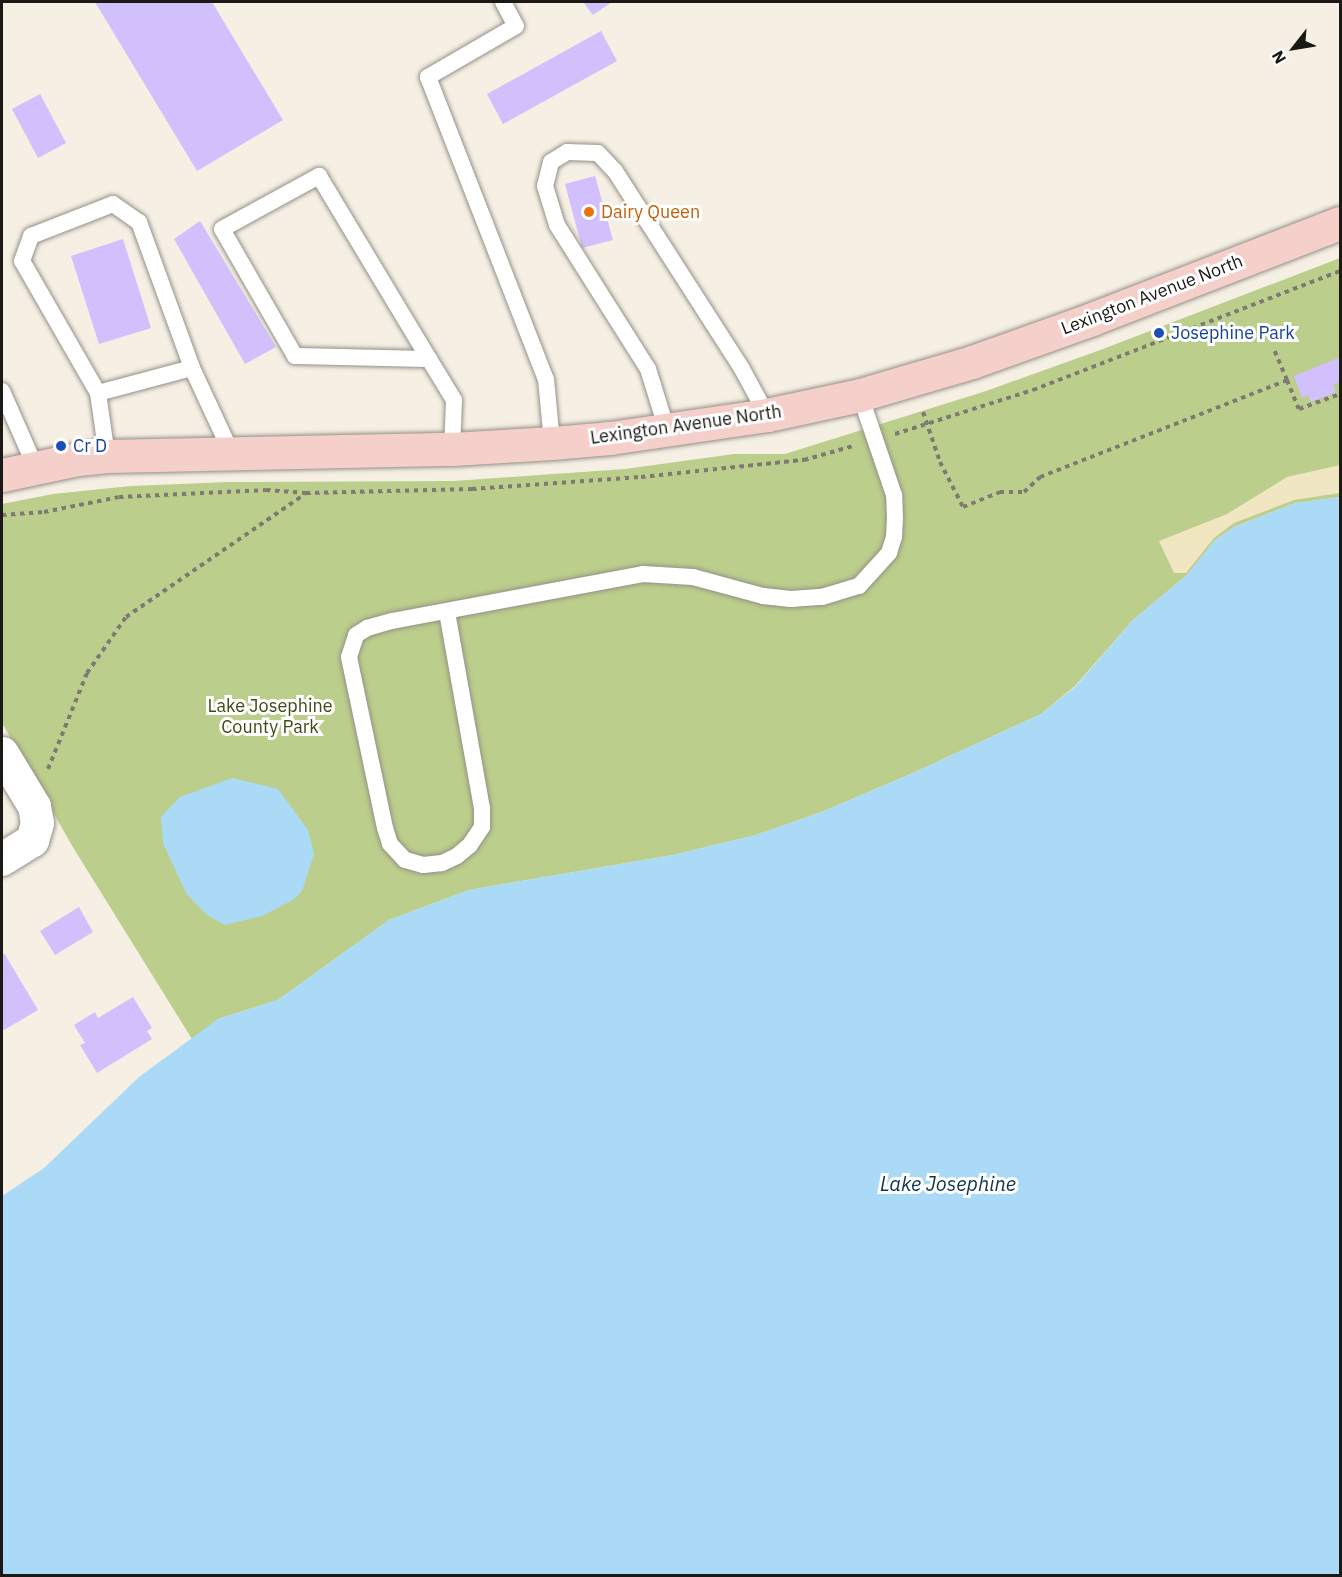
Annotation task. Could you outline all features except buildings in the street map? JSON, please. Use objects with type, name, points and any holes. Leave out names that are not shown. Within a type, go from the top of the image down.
[{"type":"main road","name":"Lexington Avenue North","points":[[2,475],[108,456],[452,449],[552,443],[668,430],[767,415],[860,395],[972,362],[1081,323],[1341,223]]},
{"type":"street","points":[[2,753],[34,806],[37,823],[32,840],[2,859]]},
{"type":"lane","points":[[503,2],[516,26],[428,77],[546,379],[552,443]]},
{"type":"lane","points":[[668,430],[648,369],[557,225],[545,186],[551,162],[567,152],[598,153],[615,171],[742,369],[767,415]]},
{"type":"lane","points":[[429,358],[295,356],[222,230],[319,176],[429,358],[454,400],[452,449]]},
{"type":"lane","points":[[108,456],[98,393],[22,261],[31,237],[113,204],[139,222],[192,368],[231,452]]},
{"type":"lane","points":[[98,393],[192,368]]},
{"type":"lane","points":[[2,391],[36,468]]},
{"type":"lane","points":[[447,612],[482,808],[482,827],[470,845],[457,856],[442,863],[423,865],[405,860],[390,844],[350,657],[356,635],[367,628],[567,586],[643,574],[693,577],[763,596],[792,599],[822,597],[859,586],[889,553],[894,537],[895,518],[894,495],[860,395]]},
{"type":"path","points":[[1274,349],[1299,409],[1341,394]]},
{"type":"path","points":[[922,412],[940,462],[963,507],[1000,492],[1023,492],[1040,477],[1287,380]]},
{"type":"path","points":[[34,806],[87,673],[126,617],[306,493]]},
{"type":"green space","name":"Lake Josephine County Park","points":[[1340,258],[1340,497],[1295,503],[1234,527],[1215,540],[1187,575],[1133,620],[1075,686],[1041,714],[824,811],[756,835],[673,855],[469,890],[389,920],[278,1000],[218,1019],[192,1039],[74,849],[2,723],[2,504],[53,494],[131,486],[229,482],[454,481],[625,469],[734,454],[785,454],[986,391],[1103,349]]},
{"type":"sand","points":[[1340,465],[1340,493],[1294,500],[1234,523],[1214,538],[1186,573],[1174,573],[1159,541],[1227,514],[1287,477]]},
{"type":"water","name":"Lake Josephine","points":[[1340,497],[1340,1575],[2,1575],[2,1196],[44,1168],[139,1077],[218,1019],[278,1000],[389,920],[469,890],[673,855],[756,835],[824,811],[1041,714],[1076,686],[1133,620],[1187,575],[1215,540],[1234,527],[1295,503]]},
{"type":"water","points":[[232,778],[278,789],[308,830],[314,854],[302,891],[293,900],[262,916],[225,925],[207,915],[186,893],[163,843],[161,817],[180,797]]},
{"type":"place","name":"Dairy Queen","points":[[589,212]]},
{"type":"place","name":"Josephine Park","points":[[1159,333]]},
{"type":"place","name":"Cr D","points":[[61,446]]}]
